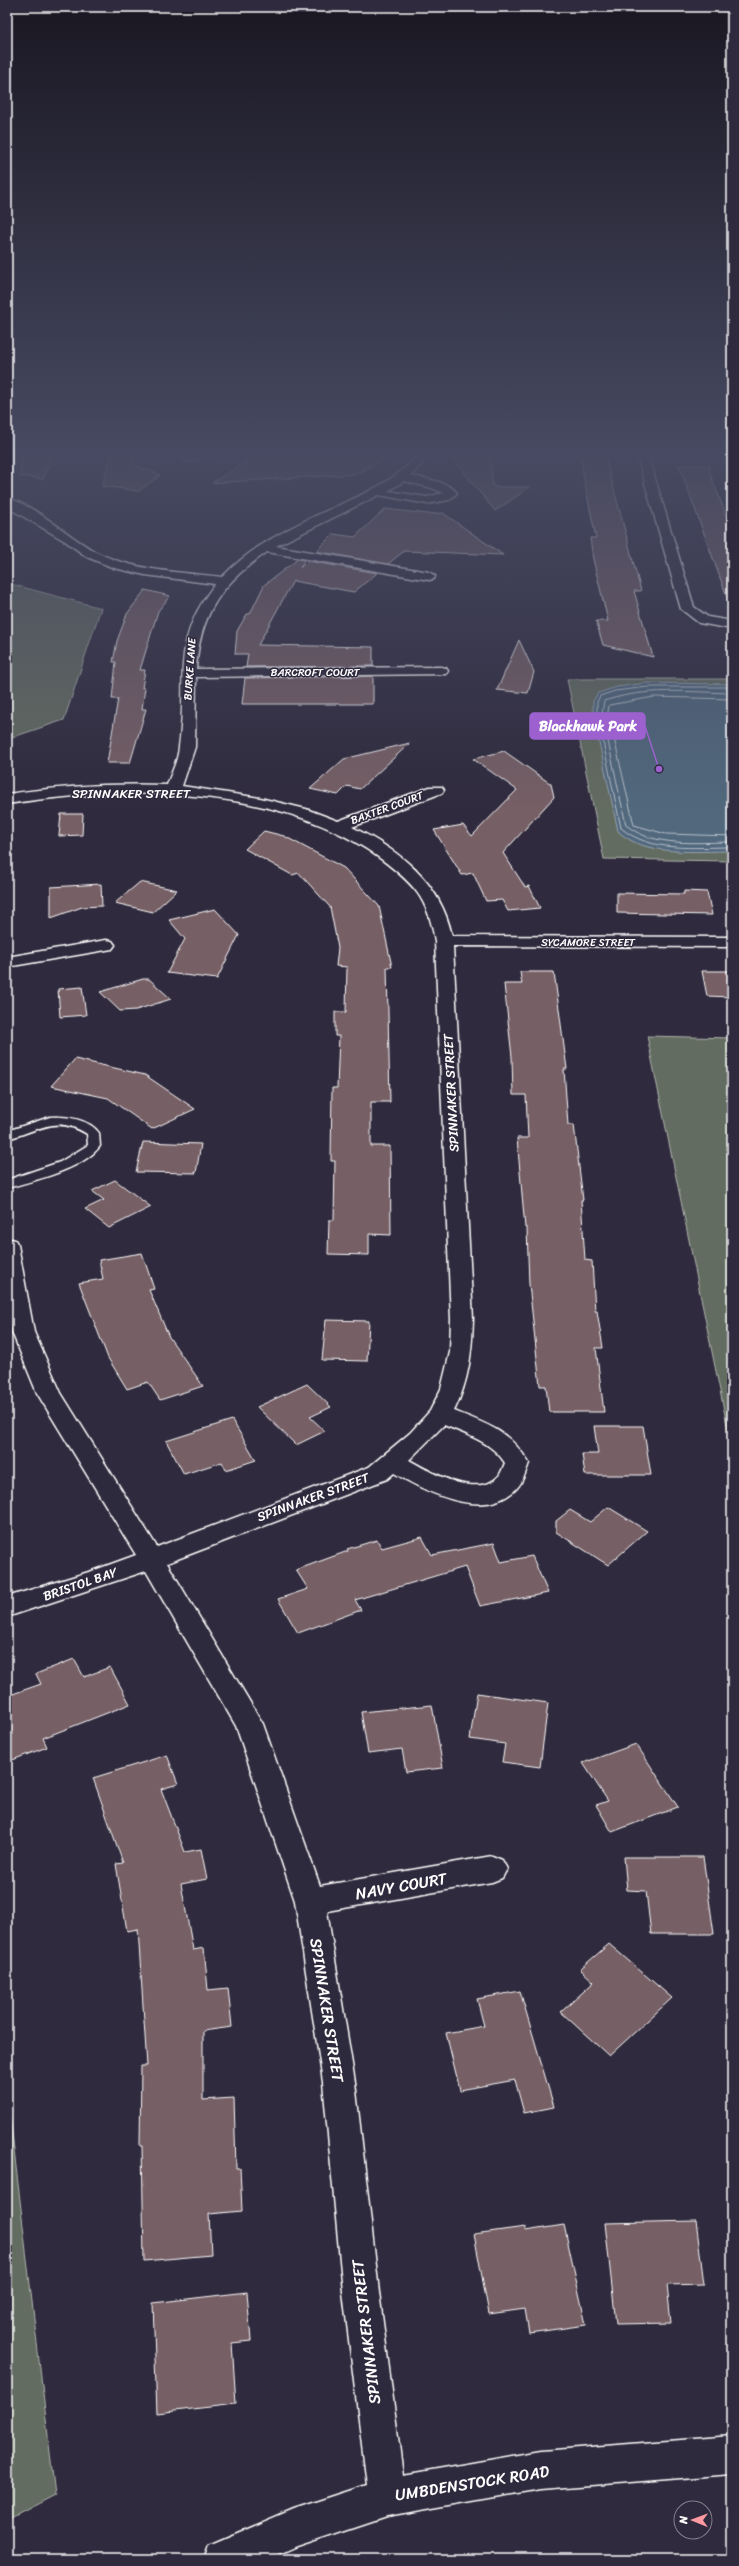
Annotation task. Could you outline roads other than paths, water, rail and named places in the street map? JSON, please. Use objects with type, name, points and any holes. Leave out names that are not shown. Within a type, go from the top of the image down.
[{"type":"street","points":[[151,572],[226,581]]},
{"type":"street","name":"BURKE LANE","points":[[173,790],[187,748],[191,636],[209,600],[236,572]]},
{"type":"street","points":[[405,572],[430,576]]},
{"type":"street","points":[[677,572],[688,609],[704,620],[732,625]]},
{"type":"street","name":"BARCROFT COURT","points":[[189,673],[441,671]]},
{"type":"street","name":"SPINNAKER STREET","points":[[7,799],[70,792],[173,790],[271,804],[339,826],[370,843],[419,881],[439,920],[444,941],[462,1319],[461,1352],[453,1389],[440,1415],[418,1439],[378,1473],[152,1558]]},
{"type":"street","name":"BAXTER COURT","points":[[339,826],[436,790]]},
{"type":"street","name":"SYCAMORE STREET","points":[[444,941],[732,942]]},
{"type":"street","points":[[7,962],[106,945]]},
{"type":"street","name":"SPINNAKER STREET","points":[[7,1245],[23,1332],[49,1393],[152,1558],[249,1724],[310,1901],[339,2082],[360,2284],[387,2497]]},
{"type":"street","points":[[392,1461],[423,1479],[448,1489],[484,1494],[499,1490],[510,1483],[517,1463],[512,1452],[498,1440],[485,1433],[440,1415]]},
{"type":"street","name":"BRISTOL BAY","points":[[7,1608],[101,1578],[152,1558]]},
{"type":"street","name":"NAVY COURT","points":[[310,1901],[492,1870]]},
{"type":"street","name":"UMBDENSTOCK ROAD","points":[[223,2559],[294,2528],[387,2497],[541,2470],[732,2455]]},
{"type":"lane","points":[[7,1135],[53,1120],[79,1122],[93,1133],[94,1146],[84,1155],[70,1162],[7,1184]]},
{"type":"water","points":[[647,683],[732,684],[732,851],[687,852],[656,849],[629,839],[618,831],[593,714],[593,701],[598,693],[617,687]]},
{"type":"place","name":"Blackhawk Park","points":[[659,769]]}]
